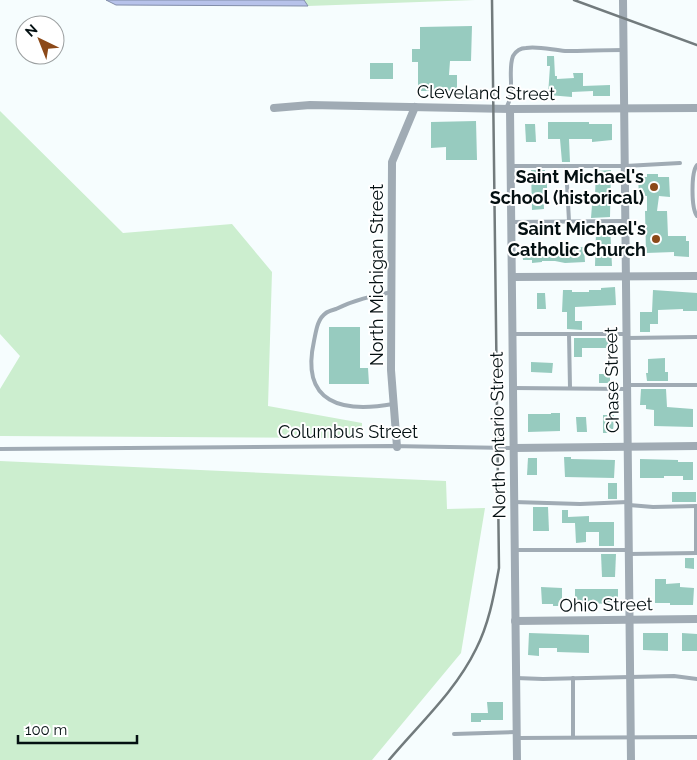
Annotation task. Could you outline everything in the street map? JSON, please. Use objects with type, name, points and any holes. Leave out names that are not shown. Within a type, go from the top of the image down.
[{"type":"street","name":"Chase Street","points":[[623,0],[631,760]]},
{"type":"street","name":"Cleveland Street","points":[[274,108],[310,105],[508,109],[697,108]]},
{"type":"street","name":"North Michigan Street","points":[[397,446],[391,370],[392,162],[415,107]]},
{"type":"street","name":"North Ontario Street","points":[[508,109],[512,277],[517,760]]},
{"type":"street","points":[[512,277],[697,276]]},
{"type":"street","name":"Columbus Street","points":[[514,448],[697,446]]},
{"type":"street","name":"Ohio Street","points":[[516,621],[697,619]]},
{"type":"lane","points":[[508,109],[512,84],[511,65],[517,51],[527,47],[564,51],[623,50]]},
{"type":"lane","points":[[510,166],[624,166],[680,163]]},
{"type":"lane","points":[[697,165],[694,172],[694,208],[697,216]]},
{"type":"lane","points":[[566,166],[569,221]]},
{"type":"lane","points":[[511,222],[625,220]]},
{"type":"lane","points":[[392,292],[357,300],[326,313],[318,323],[311,360],[319,390],[325,398],[336,404],[354,408],[372,408],[393,404]]},
{"type":"lane","points":[[512,334],[697,337]]},
{"type":"lane","points":[[569,334],[570,388]]},
{"type":"lane","points":[[513,388],[697,385]]},
{"type":"lane","name":"Columbus Street","points":[[0,449],[397,446],[514,448]]},
{"type":"lane","points":[[514,502],[628,503],[653,507],[696,506],[697,553],[515,550]]},
{"type":"lane","points":[[516,678],[674,676],[697,679]]},
{"type":"lane","points":[[572,737],[573,678]]},
{"type":"lane","points":[[454,734],[572,737],[697,737]]},
{"type":"green space","points":[[304,0],[475,0],[308,6]]},
{"type":"green space","points":[[0,111],[123,233],[232,224],[272,272],[268,406],[362,423],[362,438],[0,436],[0,389],[20,356],[0,334]]},
{"type":"green space","points":[[0,461],[446,481],[447,509],[485,508],[461,653],[372,760],[0,760]]},
{"type":"water","points":[[106,0],[304,0],[308,6],[116,5]]},
{"type":"building","points":[[472,26],[471,61],[450,61],[449,75],[457,75],[457,91],[418,91],[418,62],[412,62],[412,49],[420,49],[420,27]]},
{"type":"building","points":[[547,56],[554,56],[555,76],[557,76],[557,79],[574,78],[573,73],[583,73],[583,86],[610,85],[610,96],[593,96],[593,91],[572,92],[572,97],[548,95],[550,66],[547,66]]},
{"type":"building","points":[[370,63],[393,63],[393,79],[370,79]]},
{"type":"building","points":[[476,121],[477,160],[446,160],[446,147],[431,148],[431,122]]},
{"type":"building","points":[[548,122],[612,124],[612,140],[592,142],[592,139],[569,139],[570,162],[562,162],[560,139],[548,139]]},
{"type":"building","points":[[525,124],[535,124],[536,142],[526,142]]},
{"type":"building","points":[[531,170],[545,170],[544,179],[547,179],[547,188],[543,188],[544,209],[532,210]]},
{"type":"building","points":[[611,170],[610,217],[591,218],[592,205],[589,205],[589,195],[595,195],[596,171]]},
{"type":"building","points":[[647,174],[669,177],[670,197],[659,196],[657,211],[667,211],[668,236],[686,236],[686,241],[689,241],[689,257],[674,256],[674,252],[646,253],[645,211],[647,211],[647,196],[639,196],[638,177],[647,177]]},
{"type":"building","points":[[592,225],[610,225],[612,266],[595,266],[596,232],[592,232]]},
{"type":"building","points":[[532,246],[552,248],[584,247],[585,262],[542,261],[532,263],[532,260],[523,260],[522,250],[532,250]]},
{"type":"building","points":[[615,287],[616,305],[575,307],[575,321],[582,321],[582,330],[567,329],[567,312],[562,312],[563,290],[589,292],[589,290]]},
{"type":"building","points":[[653,290],[697,293],[697,311],[683,311],[683,309],[658,310],[658,324],[650,324],[650,332],[640,332],[640,312],[652,312]]},
{"type":"building","points":[[537,293],[545,293],[546,309],[537,309]]},
{"type":"building","points":[[329,327],[360,327],[360,368],[368,368],[369,384],[329,384]]},
{"type":"building","points":[[574,338],[612,338],[612,348],[582,348],[582,357],[574,357]]},
{"type":"building","points":[[665,358],[665,372],[668,372],[668,381],[647,381],[648,359]]},
{"type":"building","points":[[531,362],[553,363],[552,373],[531,372]]},
{"type":"building","points":[[599,374],[610,374],[610,383],[599,383]]},
{"type":"building","points":[[641,389],[666,389],[667,407],[693,409],[693,427],[654,426],[654,410],[646,409],[646,405],[640,405]]},
{"type":"building","points":[[560,413],[560,431],[528,432],[528,414]]},
{"type":"building","points":[[603,415],[614,415],[613,433],[603,433]]},
{"type":"building","points":[[576,417],[586,417],[587,432],[577,432]]},
{"type":"building","points":[[564,457],[571,457],[571,459],[615,460],[614,478],[565,477]]},
{"type":"building","points":[[528,458],[537,458],[537,475],[527,475]]},
{"type":"building","points":[[640,459],[693,462],[693,480],[683,480],[683,476],[640,478]]},
{"type":"building","points":[[608,483],[617,483],[617,499],[608,499]]},
{"type":"building","points":[[672,492],[696,492],[696,502],[672,502]]},
{"type":"building","points":[[533,507],[548,507],[549,531],[533,531]]},
{"type":"building","points":[[562,510],[568,510],[568,517],[589,516],[589,522],[614,522],[614,546],[599,546],[599,532],[586,532],[586,542],[576,543],[575,523],[562,523]]},
{"type":"building","points":[[601,554],[616,554],[615,577],[602,577]]},
{"type":"building","points":[[685,558],[694,558],[694,569],[685,568]]},
{"type":"building","points":[[655,579],[666,579],[666,584],[680,583],[680,587],[694,588],[693,605],[655,603]]},
{"type":"building","points":[[541,587],[562,588],[562,606],[542,604]]},
{"type":"building","points":[[575,589],[618,589],[618,604],[575,603]]},
{"type":"building","points":[[529,633],[589,635],[589,653],[557,652],[557,648],[539,648],[539,656],[528,655]]},
{"type":"building","points":[[643,633],[668,633],[668,651],[643,650]]},
{"type":"building","points":[[682,633],[697,634],[697,651],[682,651]]},
{"type":"building","points":[[487,702],[503,702],[503,720],[471,722],[471,713],[488,713]]},
{"type":"railway","points":[[389,760],[447,694],[467,665],[481,639],[488,620],[499,568],[492,0]]},
{"type":"railway","points":[[574,0],[697,45]]},
{"type":"place","name":"Saint Michael's School (historical)","points":[[654,187]]},
{"type":"place","name":"Saint Michael's Catholic Church","points":[[656,239]]}]
